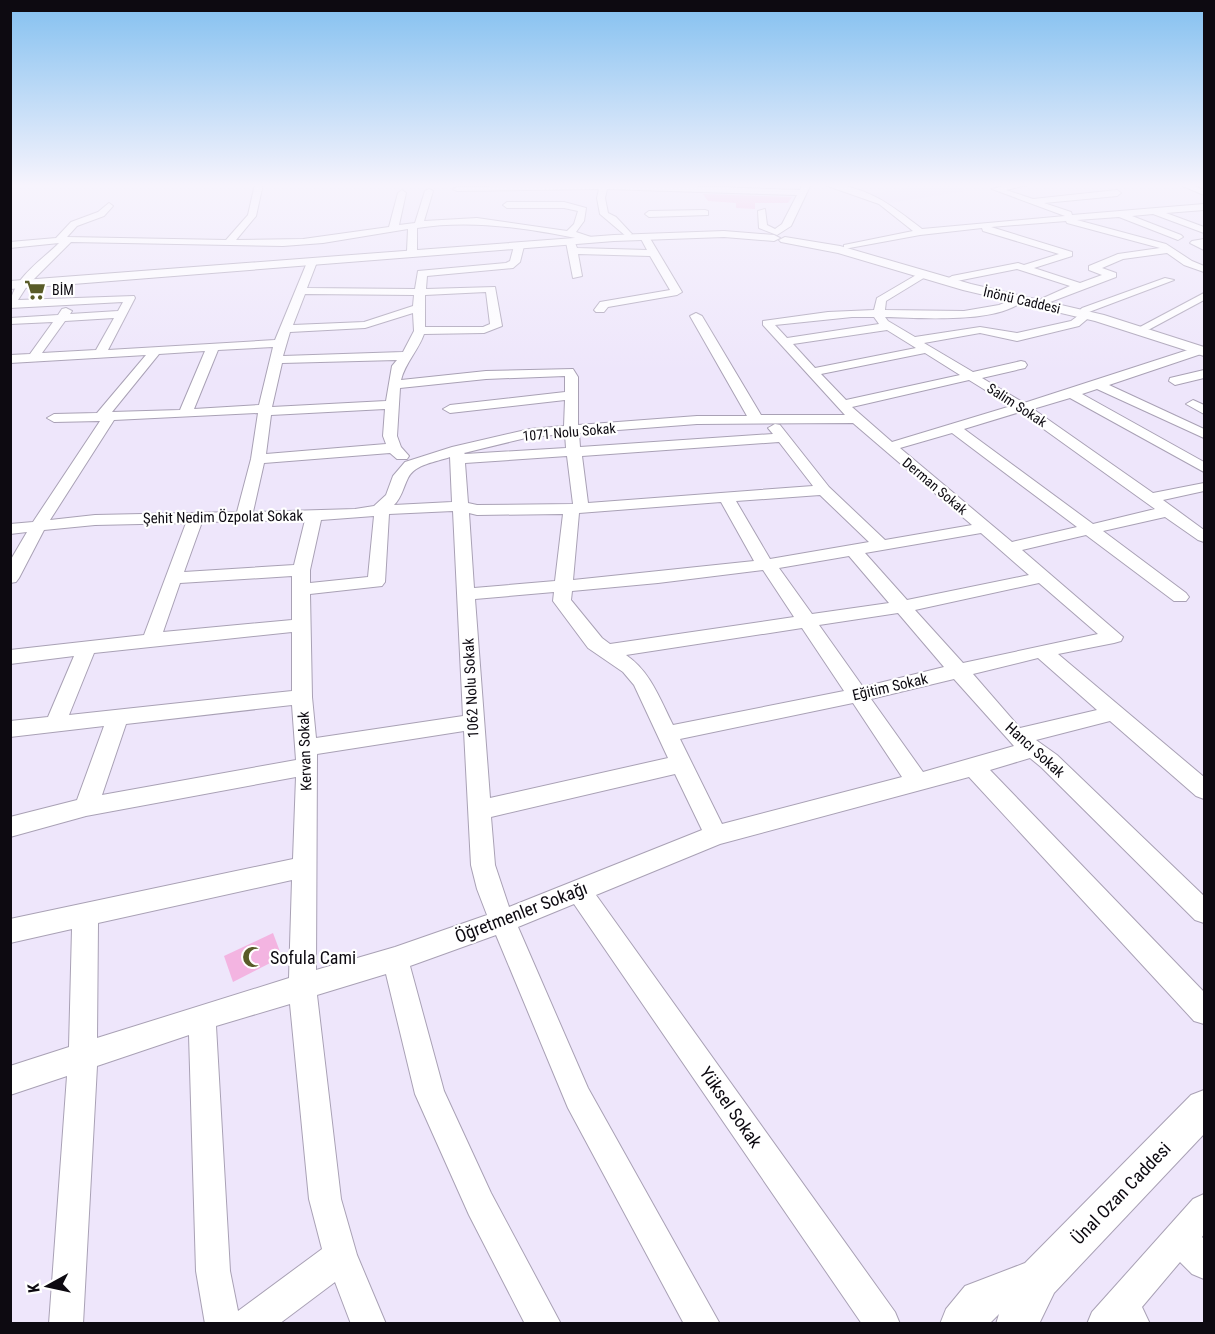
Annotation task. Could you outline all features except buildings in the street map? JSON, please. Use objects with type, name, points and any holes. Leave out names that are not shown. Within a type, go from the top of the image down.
[{"type":"main road","points":[[312,260],[471,246]]},
{"type":"main road","points":[[18,283],[515,246]]},
{"type":"main road","points":[[835,246],[843,248]]},
{"type":"main road","name":"İnönü Caddesi","points":[[843,248],[923,274],[1019,300],[1086,312],[1203,350]]},
{"type":"main road","name":"İnönü Caddesi","points":[[843,248],[952,279],[1146,327],[1203,350]]},
{"type":"main road","name":"Ünal Ozan Caddesi","points":[[1017,1323],[1039,1278],[1204,1108]]},
{"type":"main road","name":"Ünal Ozan Caddesi","points":[[961,1323],[980,1301],[1039,1278]]},
{"type":"street","points":[[56,246],[18,283],[11,305],[130,298],[100,354]]},
{"type":"street","points":[[244,516],[258,459],[274,366],[285,329],[302,291],[312,260],[312,246]]},
{"type":"street","points":[[412,251],[413,246]]},
{"type":"street","points":[[173,578],[376,582],[383,518],[378,510],[393,497],[401,476],[410,465],[394,448],[390,436],[391,405],[401,361],[413,348],[420,332],[418,309],[422,273],[509,266],[515,262],[519,246]]},
{"type":"street","points":[[571,246],[577,276]]},
{"type":"street","points":[[602,246],[653,253]]},
{"type":"street","points":[[600,310],[604,304],[677,292],[650,246]]},
{"type":"street","points":[[843,248],[851,246]]},
{"type":"street","points":[[1025,268],[1069,254],[1043,246]]},
{"type":"street","points":[[1163,246],[1204,269]]},
{"type":"street","points":[[1093,268],[1121,256],[1169,250]]},
{"type":"street","points":[[1045,301],[1112,275],[1058,258]]},
{"type":"street","points":[[952,279],[1015,267],[1025,268],[1080,286]]},
{"type":"street","points":[[1047,275],[1063,270]]},
{"type":"street","points":[[923,274],[881,300],[879,314],[951,315],[996,308],[1019,300]]},
{"type":"street","points":[[913,341],[980,330],[1017,337],[1075,324],[1086,312],[1169,280]]},
{"type":"street","points":[[302,291],[420,292],[491,289],[496,326],[484,330],[420,332]]},
{"type":"street","points":[[1146,327],[1204,296]]},
{"type":"street","points":[[33,358],[73,301]]},
{"type":"street","points":[[285,329],[365,325],[418,309]]},
{"type":"street","name":"Derman Sokak","points":[[879,314],[854,313],[767,323],[856,419],[1114,637]]},
{"type":"street","points":[[10,321],[122,314]]},
{"type":"street","name":"Salim Sokak","points":[[879,314],[888,326],[1023,408],[1203,534]]},
{"type":"street","points":[[696,316],[762,419],[783,438],[824,490],[883,547]]},
{"type":"street","points":[[785,342],[888,326]]},
{"type":"street","points":[[10,359],[280,343]]},
{"type":"street","points":[[185,414],[213,347]]},
{"type":"street","points":[[813,372],[927,349]]},
{"type":"street","points":[[889,447],[1098,385],[1203,350]]},
{"type":"street","points":[[10,578],[38,526],[105,417],[155,351]]},
{"type":"street","points":[[274,366],[401,361]]},
{"type":"street","points":[[843,405],[1021,365]]},
{"type":"street","points":[[394,385],[434,379],[566,371],[572,377],[571,429],[576,451],[576,509],[562,601],[590,638],[630,666],[642,682],[716,835]]},
{"type":"street","points":[[1175,381],[1204,374]]},
{"type":"street","points":[[1098,385],[1204,434]]},
{"type":"street","points":[[1071,393],[1204,468]]},
{"type":"street","points":[[450,409],[572,395]]},
{"type":"street","points":[[54,418],[391,405]]},
{"type":"street","name":"1071 Nolu Sokak","points":[[410,465],[458,455],[530,433],[697,420],[856,419]]},
{"type":"street","points":[[954,428],[1180,597]]},
{"type":"street","points":[[458,455],[576,451],[783,438]]},
{"type":"street","points":[[258,459],[394,448]]},
{"type":"street","points":[[1187,458],[1204,454]]},
{"type":"street","name":"1062 Nolu Sokak","points":[[458,455],[479,810],[483,865],[489,889],[578,1098],[703,1323]]},
{"type":"street","points":[[1152,498],[1204,487]]},
{"type":"street","name":"Şehit Nedim Özpolat Sokak","points":[[10,530],[95,520],[196,516],[314,517],[378,510],[461,506],[477,510],[576,509],[824,490]]},
{"type":"street","points":[[726,498],[766,565],[918,782]]},
{"type":"street","points":[[1009,548],[1169,511]]},
{"type":"street","points":[[151,640],[196,516]]},
{"type":"street","name":"Kervan Sokak","points":[[314,517],[301,580],[302,697],[307,757],[302,987],[325,1199],[341,1256],[369,1323]]},
{"type":"street","points":[[466,594],[658,578],[766,565],[985,528]]},
{"type":"street","name":"Hancı Sokak","points":[[854,551],[1024,743],[1049,761],[1204,912]]},
{"type":"street","points":[[606,651],[902,607],[1043,577]]},
{"type":"street","points":[[10,657],[302,625]]},
{"type":"street","name":"Eğitim Sokak","points":[[666,734],[858,695],[1042,651],[1114,637]]},
{"type":"street","points":[[55,724],[87,648]]},
{"type":"street","points":[[1042,651],[1204,790]]},
{"type":"street","points":[[10,729],[302,697]]},
{"type":"street","name":"Öğretmenler Sokağı","points":[[10,1081],[504,921],[716,835],[973,767],[1024,743],[1114,713]]},
{"type":"street","points":[[86,807],[118,717]]},
{"type":"street","points":[[10,827],[86,807],[473,722]]},
{"type":"street","points":[[479,810],[681,764]]},
{"type":"street","points":[[973,767],[1204,1011]]},
{"type":"street","points":[[10,931],[305,867]]},
{"type":"street","name":"Yüksel Sokak","points":[[578,890],[884,1323]]},
{"type":"street","points":[[66,1323],[83,1056],[86,915]]},
{"type":"street","points":[[395,958],[430,1094],[480,1204],[544,1323]]},
{"type":"street","points":[[202,1017],[213,1271],[223,1323]]},
{"type":"street","points":[[1119,1318],[1204,1210]]},
{"type":"street","points":[[1180,1238],[1204,1262]]},
{"type":"street","points":[[250,1323],[341,1256]]},
{"type":"place","name":"BİM","points":[[35,290]]},
{"type":"place","name":"Sofula Cami","points":[[253,957]]}]
